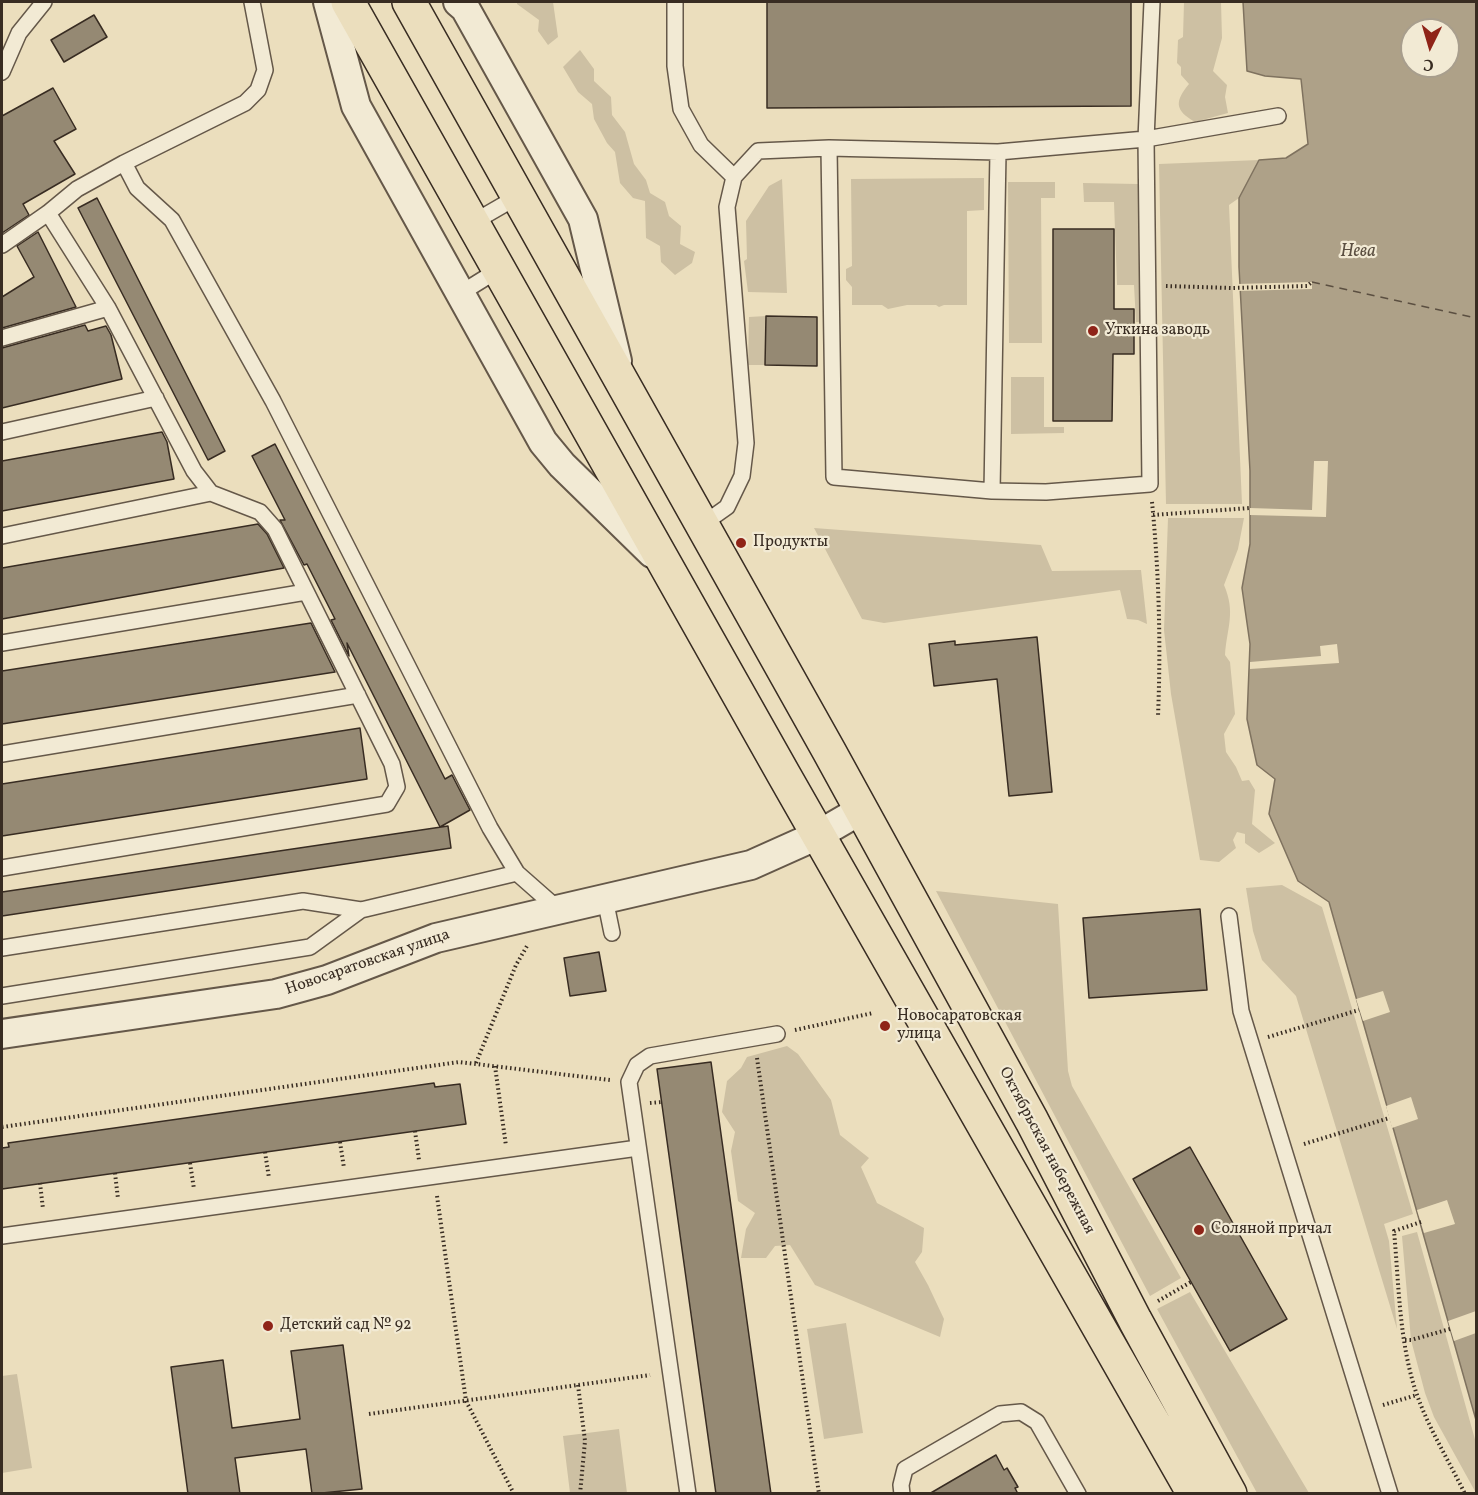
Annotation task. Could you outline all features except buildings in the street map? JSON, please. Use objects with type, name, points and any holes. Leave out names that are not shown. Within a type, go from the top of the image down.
[{"type":"main road","points":[[348,2],[818,835],[1194,1494]]},
{"type":"main road","name":"Октябрьская набережная","points":[[409,2],[861,810],[1032,1121],[1135,1320],[1230,1494]]},
{"type":"street","points":[[328,2],[356,106],[543,442],[562,465],[667,568]]},
{"type":"street","points":[[458,2],[465,8],[583,219],[622,384]]},
{"type":"street","name":"Новосаратовская улица","points":[[2,1034],[276,994],[327,980],[436,938],[751,865],[818,835],[861,810]]},
{"type":"lane","points":[[2,72],[19,33],[44,2]]},
{"type":"lane","points":[[2,245],[48,213],[77,189],[245,103],[258,90],[265,70],[252,2]]},
{"type":"lane","points":[[675,2],[675,66],[681,109],[701,145],[734,177]]},
{"type":"lane","points":[[829,148],[834,477],[992,491],[1046,492],[1150,484],[1146,139],[1152,2]]},
{"type":"lane","points":[[703,525],[727,507],[742,476],[746,443],[727,207],[734,177],[758,151],[829,148],[998,152],[1146,139],[1278,116]]},
{"type":"lane","points":[[992,491],[998,152]]},
{"type":"lane","points":[[124,164],[137,188],[172,220],[273,401],[490,828],[517,873],[559,910]]},
{"type":"lane","points":[[472,223],[517,196]]},
{"type":"lane","points":[[2,868],[387,804],[397,787],[392,764],[275,529],[260,512],[211,493],[194,471],[108,308],[48,213]]},
{"type":"lane","points":[[461,293],[498,270]]},
{"type":"lane","points":[[2,338],[108,308]]},
{"type":"lane","points":[[2,432],[156,398]]},
{"type":"lane","points":[[2,536],[211,493]]},
{"type":"lane","points":[[2,644],[306,592]]},
{"type":"lane","points":[[2,754],[358,695]]},
{"type":"lane","points":[[2,948],[303,901],[361,910],[517,873]]},
{"type":"lane","points":[[605,899],[612,933]]},
{"type":"lane","points":[[2,996],[310,947],[361,910]]},
{"type":"lane","points":[[1228,916],[1241,1011],[1390,1494]]},
{"type":"lane","points":[[688,1494],[629,1082],[637,1065],[650,1056],[777,1034]]},
{"type":"lane","points":[[2,1236],[638,1148]]},
{"type":"lane","points":[[902,1494],[901,1485],[905,1469],[1000,1414],[1022,1412],[1036,1422],[1078,1494]]},
{"type":"path","points":[[1148,285],[1232,288],[1297,287],[1307,286],[1312,282]]},
{"type":"path","points":[[1150,484],[1157,557],[1160,663],[1158,716]]},
{"type":"path","points":[[1153,515],[1250,508]]},
{"type":"path","points":[[476,1064],[516,965],[530,940]]},
{"type":"path","points":[[1251,1043],[1359,1010]]},
{"type":"path","points":[[777,1034],[873,1013]]},
{"type":"path","points":[[754,1038],[819,1494]]},
{"type":"path","points":[[2,1127],[459,1062],[629,1082]]},
{"type":"path","points":[[495,1066],[509,1166]]},
{"type":"path","points":[[1284,1150],[1389,1118]]},
{"type":"path","points":[[415,1131],[428,1177],[466,1401],[514,1494]]},
{"type":"path","points":[[340,1142],[346,1188]]},
{"type":"path","points":[[265,1152],[271,1198]]},
{"type":"path","points":[[190,1162],[196,1209]]},
{"type":"path","points":[[115,1173],[121,1219]]},
{"type":"path","points":[[40,1183],[46,1229]]},
{"type":"path","points":[[1420,1222],[1394,1231],[1407,1355],[1417,1395],[1465,1494]]},
{"type":"path","points":[[1150,1305],[1191,1282]]},
{"type":"path","points":[[1405,1340],[1412,1341],[1450,1329]]},
{"type":"path","points":[[369,1414],[670,1372]]},
{"type":"path","points":[[578,1385],[585,1441],[580,1494]]},
{"type":"path","points":[[1365,1410],[1417,1395]]},
{"type":"shaded area","points":[[517,2],[553,2],[558,37],[548,45],[538,31],[539,20]]},
{"type":"shaded area","points":[[1184,2],[1221,2],[1222,38],[1213,71],[1227,85],[1225,97],[1228,113],[1195,122],[1183,113],[1179,105],[1181,95],[1189,84],[1181,75],[1181,67],[1177,63],[1178,40],[1183,37]]},
{"type":"shaded area","points":[[580,50],[594,69],[594,81],[611,97],[612,115],[625,132],[634,164],[646,180],[650,193],[665,202],[669,216],[681,226],[680,244],[695,252],[692,263],[675,275],[661,262],[660,246],[646,238],[645,201],[633,198],[620,183],[615,152],[607,143],[594,119],[592,104],[578,92],[563,67]]},
{"type":"shaded area","points":[[1259,160],[1239,198],[1229,205],[1242,504],[1166,504],[1159,164]]},
{"type":"shaded area","points":[[984,178],[984,210],[967,211],[967,305],[939,307],[936,305],[907,305],[888,309],[882,305],[852,305],[852,287],[846,280],[846,269],[852,266],[851,179]]},
{"type":"shaded area","points":[[782,179],[787,293],[748,292],[744,261],[747,259],[746,221],[769,186]]},
{"type":"shaded area","points":[[1008,182],[1055,182],[1055,198],[1041,198],[1042,343],[1009,343]]},
{"type":"shaded area","points":[[1083,183],[1138,184],[1143,322],[1136,322],[1134,285],[1117,285],[1114,202],[1084,202]]},
{"type":"shaded area","points":[[766,316],[765,365],[748,365],[749,317]]},
{"type":"shaded area","points":[[1011,377],[1044,377],[1044,427],[1064,427],[1064,433],[1011,434]]},
{"type":"shaded area","points":[[1168,518],[1244,518],[1238,549],[1224,585],[1230,604],[1225,655],[1230,662],[1235,714],[1224,734],[1226,752],[1242,781],[1249,780],[1255,790],[1252,824],[1275,843],[1259,853],[1245,843],[1245,834],[1237,832],[1233,840],[1236,848],[1219,862],[1200,860],[1171,694],[1164,630]]},
{"type":"shaded area","points":[[814,528],[1041,545],[1052,571],[1141,570],[1147,624],[1127,619],[1120,590],[884,623],[862,619]]},
{"type":"shaded area","points":[[1282,885],[1322,907],[1413,1214],[1384,1224],[1389,1241],[1397,1329],[1296,996],[1262,960],[1253,931],[1246,888]]},
{"type":"shaded area","points":[[936,891],[1058,904],[1068,1071],[1072,1086],[1181,1278],[1150,1296]]},
{"type":"shaded area","points":[[787,1046],[798,1054],[831,1100],[840,1135],[869,1158],[861,1167],[877,1203],[924,1228],[922,1252],[915,1262],[944,1319],[940,1337],[815,1285],[790,1245],[775,1246],[766,1258],[741,1258],[746,1229],[755,1213],[738,1201],[731,1151],[735,1132],[722,1112],[727,1081],[741,1068],[747,1057]]},
{"type":"shaded area","points":[[1417,1232],[1476,1443],[1476,1493],[1434,1417],[1411,1340],[1402,1236]]},
{"type":"shaded area","points":[[1190,1292],[1309,1493],[1257,1493],[1157,1309]]},
{"type":"shaded area","points":[[846,1323],[863,1433],[824,1439],[807,1329]]},
{"type":"shaded area","points":[[17,1374],[32,1468],[2,1473],[2,1376]]},
{"type":"shaded area","points":[[619,1429],[627,1493],[570,1493],[563,1436]]},
{"type":"water","name":"Нева","points":[[1243,2],[1476,2],[1476,1420],[1329,902],[1298,881],[1269,814],[1275,779],[1257,765],[1247,719],[1250,644],[1242,588],[1250,544],[1250,471],[1239,267],[1239,198],[1259,160],[1286,158],[1308,144],[1301,79],[1265,76],[1247,71]]},
{"type":"pier","points":[[1312,282],[1312,289],[1237,291],[1237,284]]},
{"type":"pier","points":[[1314,461],[1328,461],[1326,517],[1250,515],[1250,508],[1312,510]]},
{"type":"pier","points":[[1337,644],[1339,663],[1250,669],[1250,662],[1321,656],[1320,646]]},
{"type":"pier","points":[[1383,991],[1390,1012],[1363,1021],[1356,999]]},
{"type":"pier","points":[[1411,1097],[1418,1119],[1392,1128],[1386,1106]]},
{"type":"pier","points":[[1447,1200],[1455,1224],[1424,1233],[1417,1210]]},
{"type":"pier","points":[[1476,1311],[1476,1333],[1454,1341],[1448,1321]]},
{"type":"ferry route","points":[[1312,282],[1476,318]]},
{"type":"place","name":"Уткина заводь","points":[[1093,331]]},
{"type":"place","name":"Продукты","points":[[741,543]]},
{"type":"place","name":"Новосаратовская улица","points":[[885,1026]]},
{"type":"place","name":"Соляной причал","points":[[1199,1230]]},
{"type":"place","name":"Детский сад № 92","points":[[268,1326]]}]
